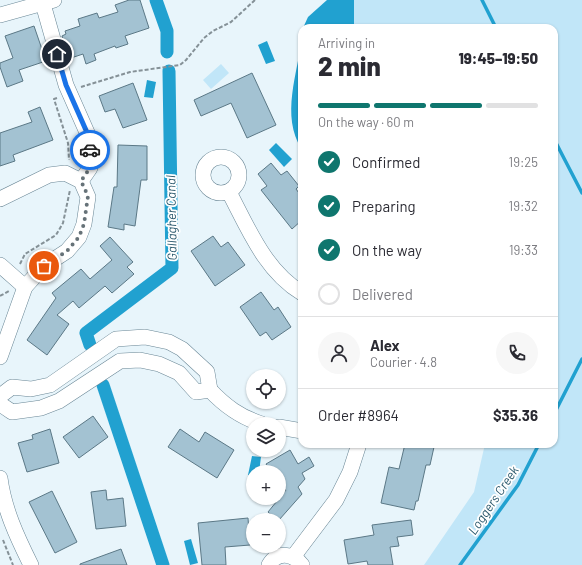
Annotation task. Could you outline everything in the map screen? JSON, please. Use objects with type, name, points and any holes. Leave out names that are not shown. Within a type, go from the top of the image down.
[{"type":"street","points":[[0,15],[48,2],[69,92],[89,137],[90,168],[76,184]]},
{"type":"street","points":[[0,199],[49,175],[65,173],[88,196],[84,224],[79,237],[67,251],[44,266],[25,287],[0,357]]},
{"type":"street","points":[[229,192],[261,252],[290,286],[298,291]]},
{"type":"street","points":[[0,265],[25,287]]},
{"type":"street","points":[[0,396],[12,387],[31,389],[50,385],[116,339],[146,338],[169,342],[182,348],[207,372],[210,390],[230,409],[246,418]]},
{"type":"street","points":[[0,404],[12,412],[41,408],[59,401],[120,362],[140,360],[159,364],[179,373],[196,392],[210,390]]},
{"type":"street","points":[[286,428],[298,430]]},
{"type":"street","points":[[269,565],[276,558],[282,555],[288,555],[297,561],[336,500],[350,472],[359,448]]},
{"type":"street","points":[[0,478],[7,512],[17,538],[31,565]]},
{"type":"path","points":[[69,160],[68,143],[54,99],[81,87],[130,72],[180,64],[186,60],[204,38],[213,31],[231,22],[255,0]]},
{"type":"path","points":[[19,265],[25,254],[56,235],[63,223],[76,184]]},
{"type":"path","points":[[0,296],[9,292],[10,290]]},
{"type":"path","points":[[2,538],[13,565]]},
{"type":"shaded area","points":[[354,0],[582,0],[582,565],[424,565],[474,492],[484,448],[558,448],[558,24],[354,24]]},
{"type":"shaded area","points":[[221,64],[229,73],[211,89],[203,80]]},
{"type":"water","points":[[327,0],[354,0],[354,24],[305,24],[308,17]]},
{"type":"water","points":[[267,41],[275,61],[266,64],[258,45]]},
{"type":"water","points":[[298,60],[298,141],[292,123],[291,109]]},
{"type":"water","points":[[147,80],[156,82],[153,98],[144,97]]},
{"type":"water","points":[[276,143],[292,159],[284,167],[269,150]]},
{"type":"water","points":[[252,457],[261,457],[260,465],[250,465]]},
{"type":"water","points":[[191,539],[198,563],[190,565],[184,541]]},
{"type":"building","points":[[129,0],[140,0],[149,28],[125,36],[128,44],[116,48],[115,46],[94,54],[96,60],[86,64],[83,54],[68,59],[62,36],[66,34],[65,31],[80,26],[78,19],[97,13],[99,18],[118,12],[115,5]]},
{"type":"building","points":[[34,26],[46,61],[19,70],[23,81],[7,87],[0,63],[13,58],[5,36]]},
{"type":"building","points":[[252,73],[276,125],[247,138],[231,103],[201,116],[194,100]]},
{"type":"building","points":[[133,83],[147,120],[123,128],[115,109],[105,112],[99,96]]},
{"type":"building","points":[[40,107],[53,140],[13,155],[15,161],[0,166],[0,133],[32,122],[28,112]]},
{"type":"building","points":[[118,145],[147,146],[147,180],[141,180],[135,226],[124,224],[124,230],[108,227],[114,187],[117,187]]},
{"type":"building","points":[[271,163],[281,175],[287,171],[298,185],[296,189],[298,192],[298,224],[292,229],[261,190],[267,186],[258,174]]},
{"type":"building","points":[[213,236],[221,247],[228,242],[245,265],[215,286],[191,251]]},
{"type":"building","points":[[110,237],[133,262],[127,267],[134,274],[112,293],[105,286],[79,308],[73,301],[57,315],[69,324],[47,355],[27,340],[56,298],[52,293],[81,269],[90,279],[112,260],[100,246]]},
{"type":"building","points":[[261,292],[274,310],[278,307],[291,327],[272,340],[266,332],[260,336],[240,307]]},
{"type":"building","points":[[93,416],[108,437],[79,458],[63,437]]},
{"type":"building","points":[[50,429],[59,463],[27,472],[18,443],[33,439],[32,435]]},
{"type":"building","points":[[180,429],[199,442],[205,432],[234,450],[217,478],[168,447]]},
{"type":"building","points":[[404,448],[434,448],[430,465],[426,465],[418,501],[416,501],[414,510],[381,503],[389,467],[399,469]]},
{"type":"building","points":[[290,450],[298,464],[309,457],[314,466],[302,473],[305,479],[298,487],[302,494],[285,513],[269,513],[268,512],[274,505],[286,505],[286,465],[266,464],[278,457],[286,457],[286,452]]},
{"type":"building","points":[[106,490],[107,500],[123,498],[126,526],[96,529],[91,492]]},
{"type":"building","points":[[52,491],[77,542],[55,553],[29,502]]},
{"type":"building","points":[[246,518],[246,545],[225,547],[226,565],[202,565],[198,523]]},
{"type":"building","points":[[411,520],[413,535],[397,537],[399,546],[390,547],[393,565],[368,565],[367,561],[348,564],[344,540],[374,535],[372,525]]},
{"type":"building","points":[[121,549],[127,565],[80,565],[80,564]]},
{"type":"waterway","name":"Gallagher Canal","points":[[156,0],[167,31],[167,52]]},
{"type":"waterway","name":"Loggers Creek","points":[[482,0],[494,24]]},
{"type":"waterway","name":"Gallagher Canal","points":[[90,345],[86,333],[172,268],[169,71]]},
{"type":"waterway","name":"Loggers Creek","points":[[558,147],[582,193]]},
{"type":"waterway","name":"Loggers Creek","points":[[558,406],[582,359]]},
{"type":"waterway","name":"Gallagher Canal","points":[[103,385],[163,565]]},
{"type":"waterway","name":"Loggers Creek","points":[[460,565],[518,485],[537,448]]},
{"type":"way so far","points":[[44,266],[67,251],[79,237],[84,224],[88,196],[81,181],[90,168],[90,150]]},
{"type":"route","points":[[57,54],[66,85],[89,137],[90,150]]}]
